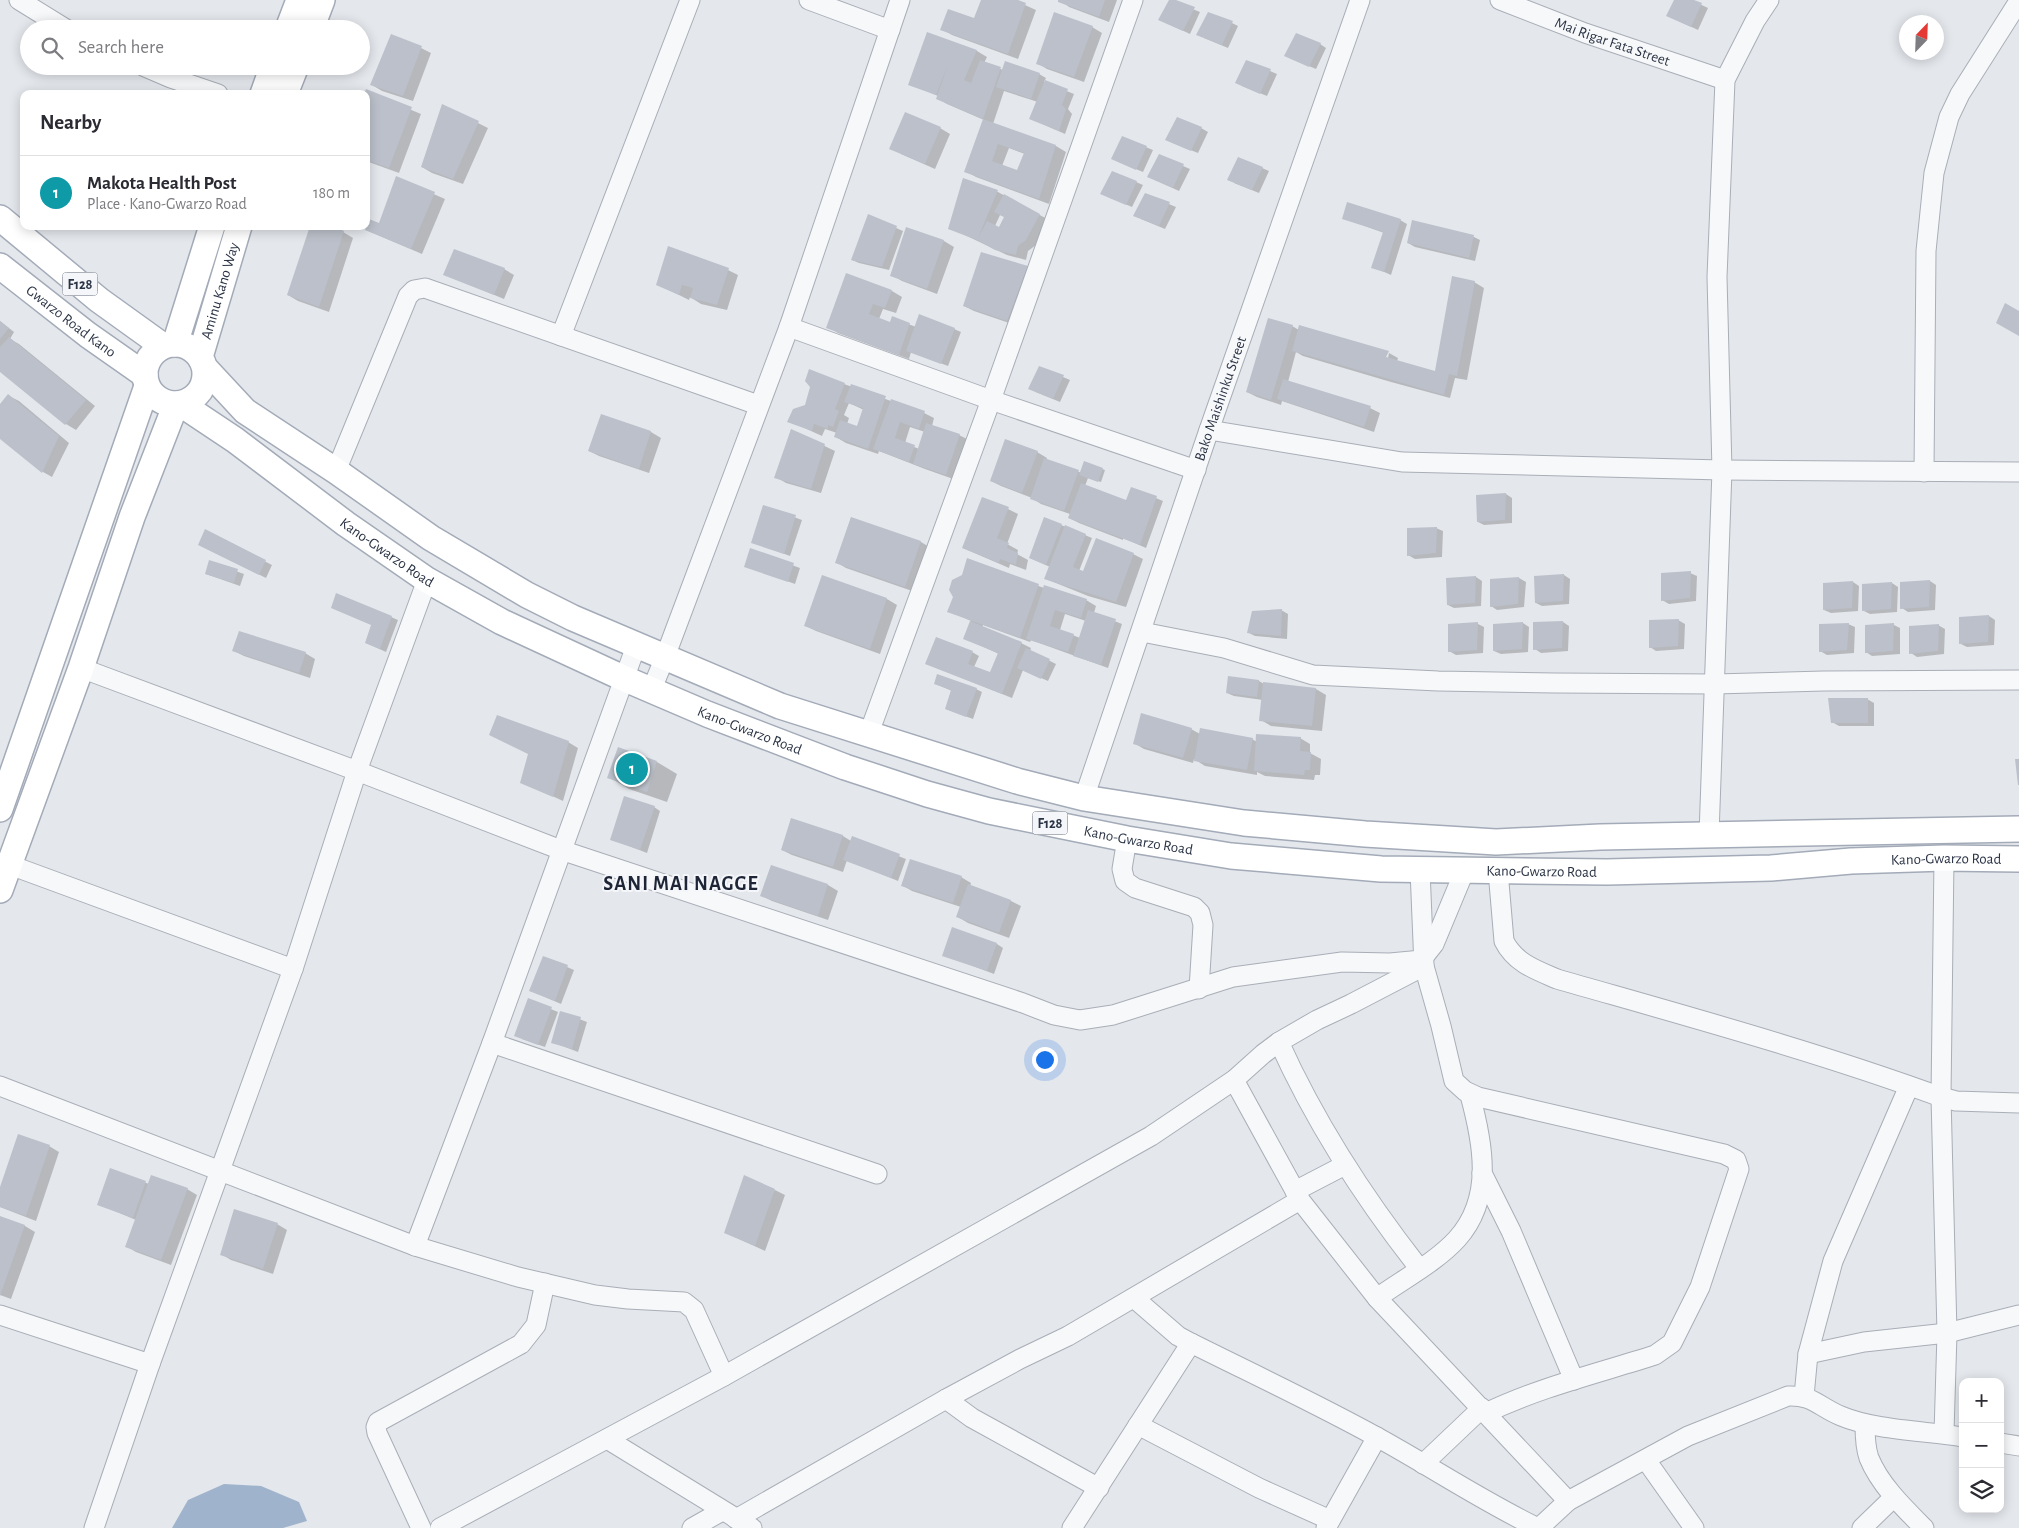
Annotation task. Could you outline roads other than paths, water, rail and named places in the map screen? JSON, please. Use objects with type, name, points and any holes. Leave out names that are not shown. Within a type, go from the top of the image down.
[{"type":"main road","points":[[291,20],[299,0]]},
{"type":"main road","points":[[314,20],[322,0]]},
{"type":"main road","points":[[265,90],[270,75]]},
{"type":"main road","points":[[287,90],[292,75]]},
{"type":"main road","name":"F128","points":[[0,218],[99,300],[169,345],[192,349],[203,363]]},
{"type":"main road","name":"Aminu Kano Way","points":[[169,345],[211,230]]},
{"type":"main road","name":"Aminu Kano Way","points":[[203,363],[238,230]]},
{"type":"main road","name":"Gwarzo Road Kano","points":[[0,266],[146,380]]},
{"type":"main road","points":[[1,801],[146,380],[150,358],[169,345]]},
{"type":"main road","points":[[0,890],[81,668],[132,517],[179,404],[192,399],[201,391],[205,380],[203,363]]},
{"type":"main road","name":"Kano-Gwarzo Road","points":[[203,363],[245,412],[336,471],[432,538],[527,595],[636,646],[780,706],[1017,781],[1084,798],[1244,823],[1365,834],[1496,842],[1600,837],[2019,830]]},
{"type":"main road","name":"F128","points":[[146,380],[159,400],[179,404]]},
{"type":"main road","name":"Kano-Gwarzo Road","points":[[179,404],[236,440],[346,524],[427,580],[502,622],[651,691],[845,767],[927,794],[989,811],[1127,839],[1231,856],[1309,864],[1420,870],[1464,872],[1607,872],[1771,868],[1944,858],[2019,859]]},
{"type":"street","points":[[19,0],[51,20]]},
{"type":"street","points":[[561,336],[690,0]]},
{"type":"street","points":[[809,0],[890,30]]},
{"type":"street","points":[[651,691],[789,327],[900,0]]},
{"type":"street","points":[[869,733],[992,400],[1133,0]]},
{"type":"street","name":"Bako Maishinku Street","points":[[1084,798],[1142,632],[1209,430],[1360,0]]},
{"type":"street","name":"Mai Rigar Fata Street","points":[[1500,0],[1585,33],[1725,80]]},
{"type":"street","points":[[1709,835],[1722,470],[1717,277],[1725,80],[1755,21],[1769,0]]},
{"type":"street","points":[[1924,472],[1926,251],[1934,173],[1940,144],[1953,109],[2017,8]]},
{"type":"street","points":[[164,75],[206,90]]},
{"type":"street","points":[[336,471],[408,296],[414,290],[425,288],[758,405]]},
{"type":"street","points":[[789,327],[992,400],[1196,470]]},
{"type":"street","points":[[1209,430],[1402,462],[1722,470],[2019,472]]},
{"type":"street","points":[[94,1528],[150,1364],[293,969],[357,771],[427,580]]},
{"type":"street","points":[[1142,632],[1224,648],[1313,675],[1448,681],[1715,684],[1824,681],[2019,680]]},
{"type":"street","points":[[414,1246],[492,1043],[636,646]]},
{"type":"street","points":[[81,668],[357,771],[561,850],[1023,1003],[1054,1015],[1080,1020],[1114,1015],[1233,977],[1342,962],[1390,964],[1423,961]]},
{"type":"street","points":[[1127,839],[1122,869],[1125,881],[1135,888],[1194,907],[1200,913],[1203,924],[1199,989]]},
{"type":"street","points":[[1944,858],[1941,1097],[1947,1333],[1944,1434]]},
{"type":"street","points":[[10,865],[293,969]]},
{"type":"street","points":[[1420,870],[1423,961],[1454,1080],[1470,1095],[1732,1156],[1738,1163],[1737,1177],[1700,1287],[1672,1343],[1655,1355],[1484,1411],[1423,1464]]},
{"type":"street","points":[[1498,871],[1504,941],[1509,952],[1534,970],[1558,979],[1748,1033],[1941,1097],[1956,1101],[2019,1103]]},
{"type":"street","points":[[440,1528],[724,1376],[1151,1136],[1234,1080],[1279,1042],[1317,1020],[1351,1004],[1423,961],[1434,944],[1464,872]]},
{"type":"street","points":[[1279,1042],[1309,1103],[1345,1165],[1419,1268]]},
{"type":"street","points":[[492,1043],[877,1174]]},
{"type":"street","points":[[1234,1080],[1298,1196],[1377,1298],[1568,1502]]},
{"type":"street","points":[[0,1086],[414,1246],[545,1284],[595,1295],[684,1302],[694,1310],[724,1376]]},
{"type":"street","points":[[1804,1396],[1808,1354],[1832,1261],[1910,1086]]},
{"type":"street","points":[[1377,1298],[1443,1252],[1457,1239],[1476,1209],[1483,1153],[1480,1130],[1470,1095]]},
{"type":"street","points":[[692,1528],[736,1519],[946,1399],[1020,1359],[1068,1336],[1134,1298],[1345,1165]]},
{"type":"street","points":[[1482,1173],[1515,1240],[1574,1380]]},
{"type":"street","points":[[421,1528],[377,1433],[376,1427],[378,1422],[520,1344],[536,1325],[545,1284]]},
{"type":"street","points":[[1134,1298],[1178,1336],[1319,1406],[1377,1437],[1503,1511],[1538,1528],[1568,1502],[1688,1436],[1788,1396],[1804,1396],[1840,1416],[1865,1424],[1959,1436]]},
{"type":"street","points":[[0,1315],[150,1364]]},
{"type":"street","points":[[1808,1354],[1864,1342],[1947,1333],[2019,1315]]},
{"type":"street","points":[[1072,1528],[1191,1343]]},
{"type":"street","points":[[946,1399],[972,1418],[1099,1488]]},
{"type":"street","points":[[1865,1424],[1869,1458],[1876,1472],[1894,1497],[1924,1528]]},
{"type":"street","points":[[1138,1425],[1328,1524],[1377,1437]]},
{"type":"street","points":[[607,1439],[736,1519]]},
{"type":"street","points":[[2004,1444],[2019,1446]]},
{"type":"street","points":[[1646,1460],[1694,1528]]},
{"type":"street","points":[[1862,1528],[1894,1497]]},
{"type":"water","points":[[224,1484],[261,1486],[299,1502],[307,1521],[283,1528],[172,1528],[188,1500]]},
{"type":"place","name":"Makota Health Post","points":[[632,769]]},
{"type":"district","name":"SANI MAI NAGGE","points":[[681,883]]}]
